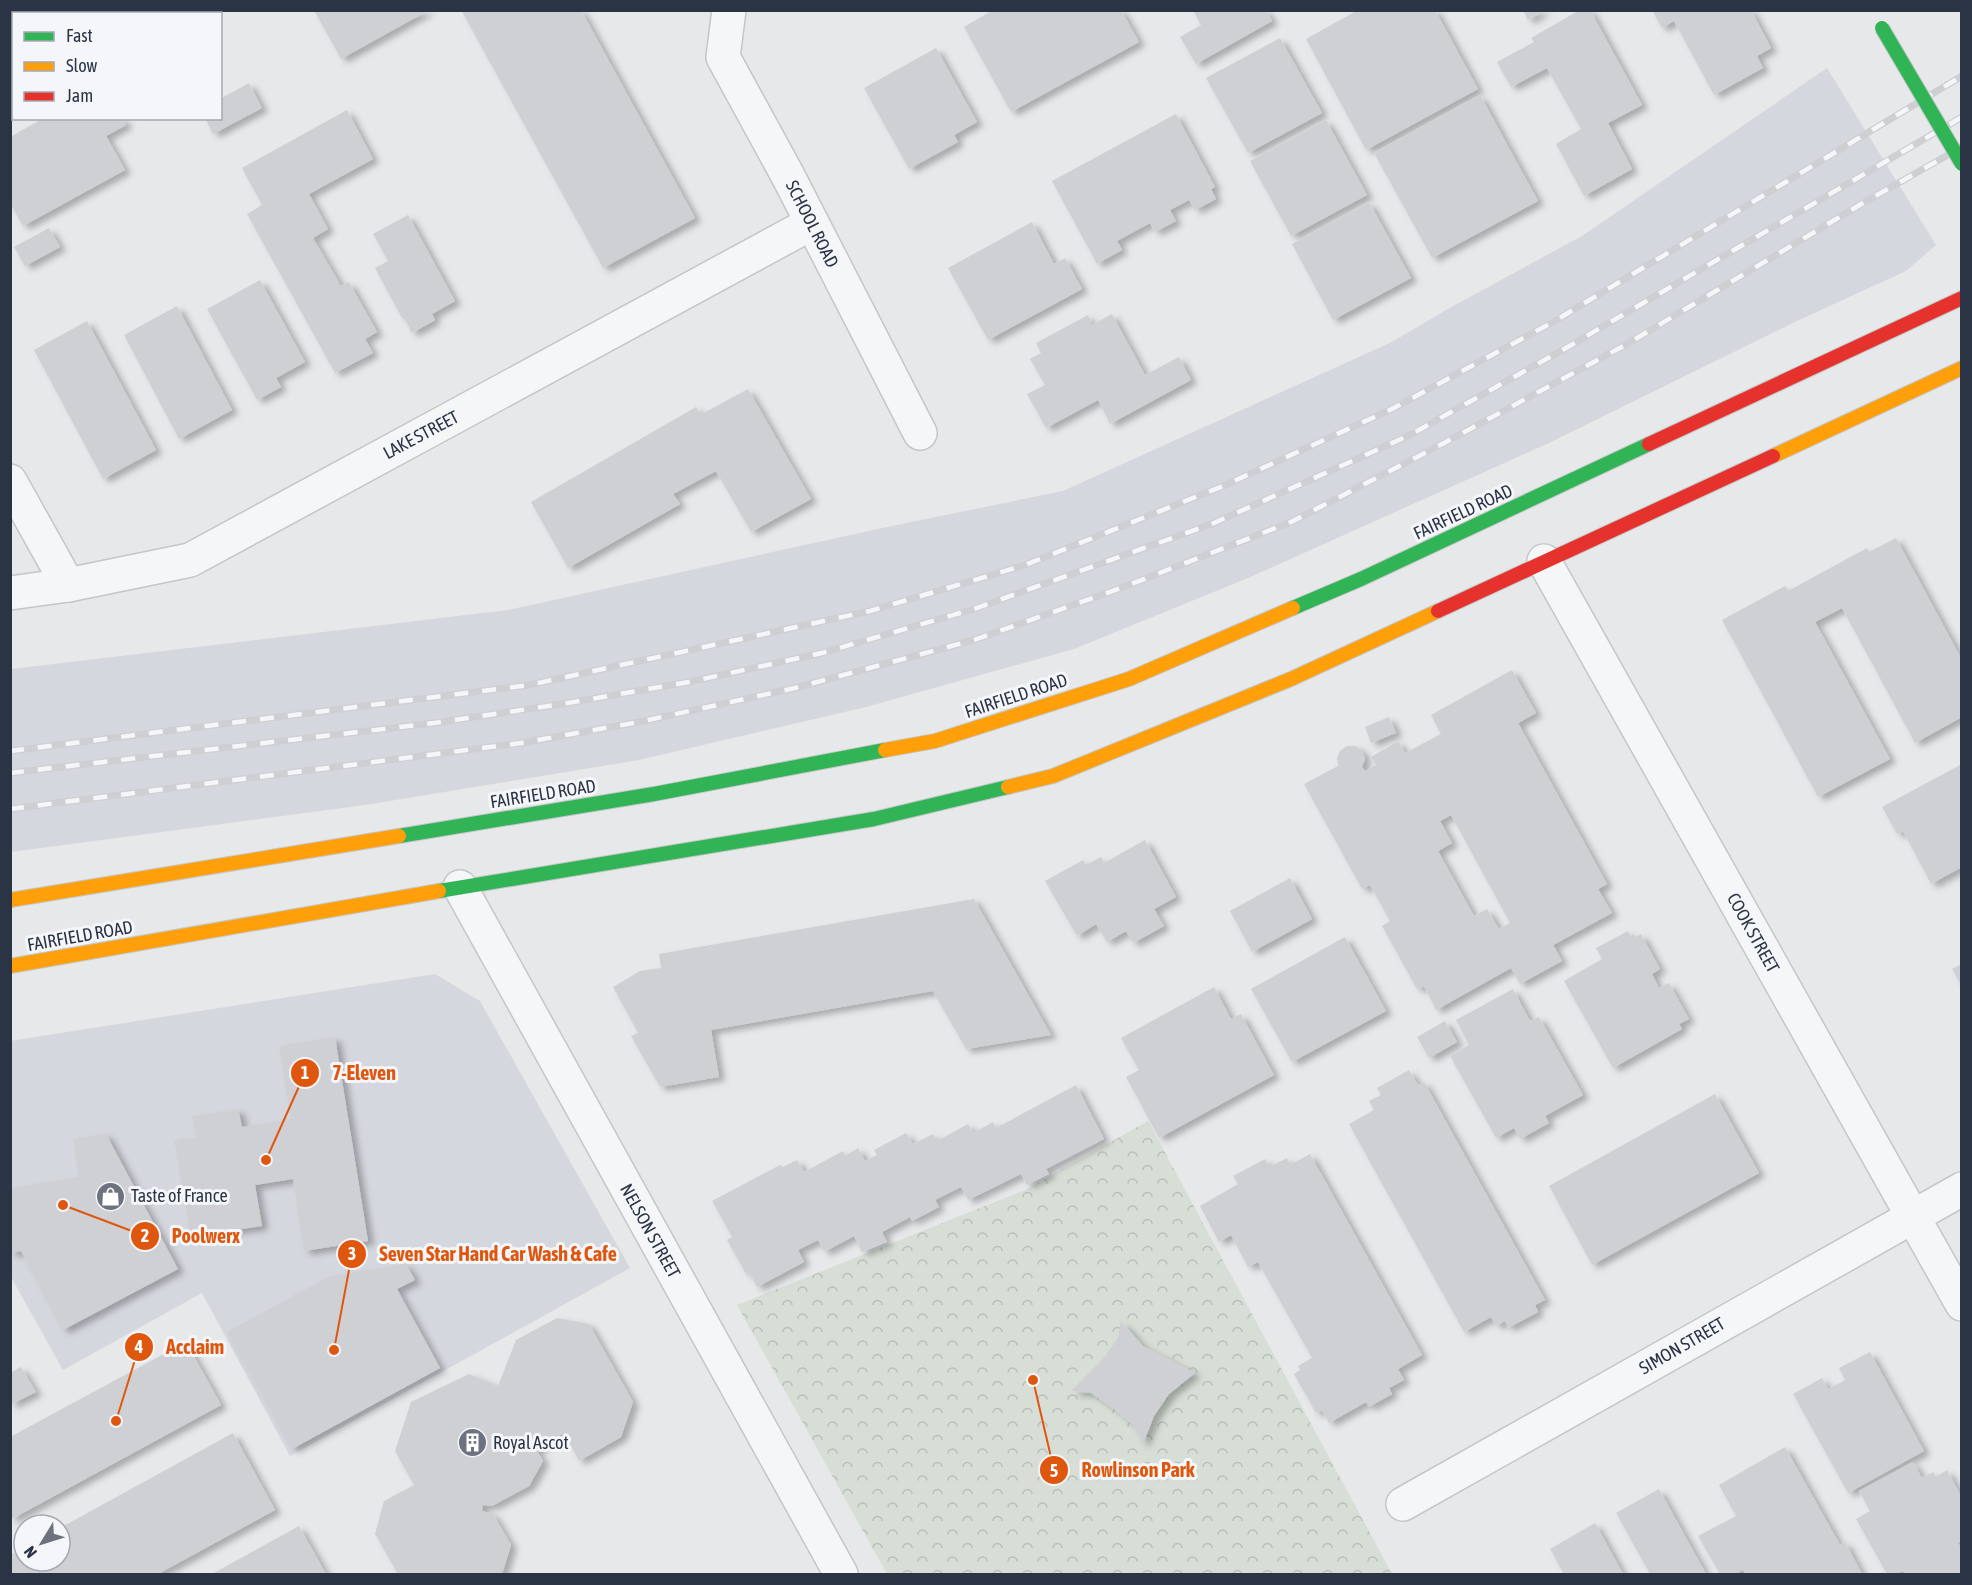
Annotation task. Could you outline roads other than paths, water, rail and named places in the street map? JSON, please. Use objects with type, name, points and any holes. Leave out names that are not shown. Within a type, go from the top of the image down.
[{"type":"main road","points":[[1880,23],[1962,164]]},
{"type":"main road","name":"FAIRFIELD ROAD","points":[[10,900],[654,794],[935,741],[1129,679],[1361,579],[1962,298]]},
{"type":"main road","name":"FAIRFIELD ROAD","points":[[10,966],[460,887],[874,819],[1053,776],[1291,679],[1962,368]]},
{"type":"street","name":"SCHOOL ROAD","points":[[729,10],[723,57],[920,433]]},
{"type":"street","name":"LAKE STREET","points":[[10,592],[68,585],[190,560],[812,223]]},
{"type":"street","points":[[10,481],[68,585]]},
{"type":"street","name":"COOK STREET","points":[[1544,561],[1962,1304]]},
{"type":"street","name":"NELSON STREET","points":[[460,887],[841,1575]]},
{"type":"street","name":"SIMON STREET","points":[[1403,1504],[1962,1189]]},
{"type":"railway","points":[[10,751],[529,685],[870,611],[1025,565],[1223,486],[1392,409],[1553,322],[1962,76]]},
{"type":"railway","points":[[10,773],[434,723],[562,704],[689,682],[822,653],[974,609],[1214,523],[1410,435],[1566,348],[1962,117]]},
{"type":"railway","points":[[10,809],[521,743],[639,722],[795,688],[974,640],[1121,588],[1291,522],[1446,442],[1627,344],[1863,203],[1962,147]]},
{"type":"place","name":"7-Eleven","points":[[266,1160]]},
{"type":"place","name":"Taste of France","points":[[110,1196]]},
{"type":"place","name":"Poolwerx","points":[[63,1205]]},
{"type":"place","name":"Seven Star Hand Car Wash & Cafe","points":[[334,1350]]},
{"type":"place","name":"Rowlinson Park","points":[[1033,1380]]},
{"type":"place","name":"Acclaim","points":[[116,1421]]},
{"type":"place","name":"Royal Ascot","points":[[472,1443]]}]
